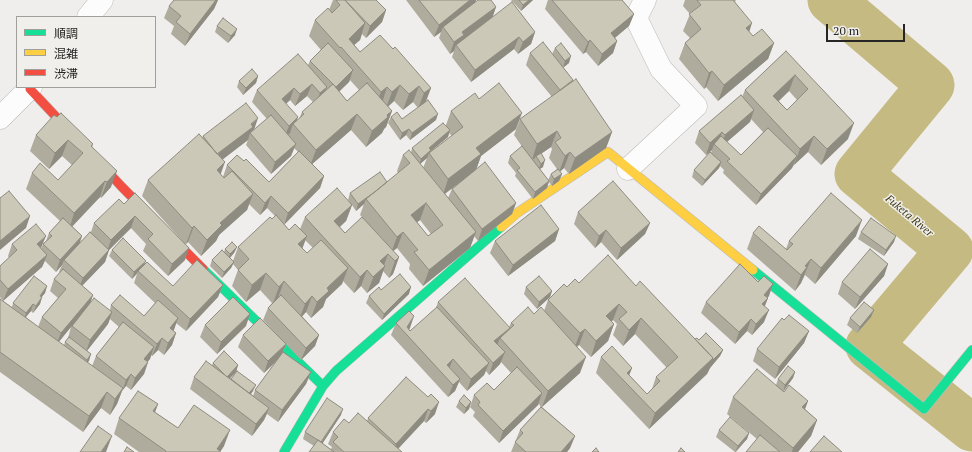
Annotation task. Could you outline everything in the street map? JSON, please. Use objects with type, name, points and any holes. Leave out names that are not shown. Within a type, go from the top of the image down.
[{"type":"street","points":[[89,16],[102,0]]},
{"type":"street","points":[[628,169],[696,106],[661,69],[636,18],[645,0]]},
{"type":"street","points":[[0,118],[30,88],[122,187],[232,298],[323,386]]},
{"type":"street","points":[[284,452],[323,386],[336,371],[517,213],[608,152],[924,409],[972,350]]},
{"type":"building","points":[[174,0],[216,0],[190,34],[176,22],[181,16],[169,6]]},
{"type":"building","points":[[336,0],[345,0],[365,23],[349,39],[360,52],[380,35],[393,49],[395,47],[431,88],[424,93],[419,86],[409,94],[400,85],[392,92],[387,87],[381,92],[315,20],[328,8],[332,13],[340,5]]},
{"type":"building","points":[[345,0],[376,0],[386,10],[370,26]]},
{"type":"building","points":[[419,0],[470,0],[439,25]]},
{"type":"building","points":[[478,0],[491,0],[496,7],[462,32],[464,35],[454,42],[443,27]]},
{"type":"building","points":[[519,0],[529,0],[523,5]]},
{"type":"building","points":[[552,0],[622,0],[634,14],[611,33],[617,41],[602,54],[590,40],[588,42]]},
{"type":"building","points":[[697,0],[733,0],[752,23],[746,28],[753,36],[762,29],[774,43],[724,85],[712,71],[709,73],[685,43],[701,29],[689,14],[701,5]]},
{"type":"building","points":[[512,2],[535,32],[523,42],[519,37],[475,70],[456,45]]},
{"type":"building","points":[[223,18],[237,29],[231,36],[217,26]]},
{"type":"building","points":[[543,42],[573,80],[560,90],[530,53]]},
{"type":"building","points":[[328,43],[353,70],[336,87],[310,61]]},
{"type":"building","points":[[561,43],[571,56],[565,61],[555,48]]},
{"type":"building","points":[[786,51],[854,123],[827,149],[814,136],[800,149],[745,90]],"holes":[[[795,75],[808,89],[787,110],[773,96]]]},
{"type":"building","points":[[298,54],[327,87],[320,93],[312,84],[300,94],[294,88],[282,99],[298,117],[289,126],[257,90]]},
{"type":"building","points":[[252,69],[258,76],[246,88],[239,81]]},
{"type":"building","points":[[576,79],[612,132],[575,158],[570,152],[565,156],[555,142],[561,138],[557,131],[537,144],[520,119]]},
{"type":"building","points":[[367,83],[392,111],[387,115],[388,117],[372,131],[357,114],[316,150],[293,124],[304,114],[302,112],[333,84],[347,101]]},
{"type":"building","points":[[499,83],[522,113],[476,148],[481,154],[448,179],[429,153],[463,127],[451,111],[475,93],[479,99]]},
{"type":"building","points":[[741,95],[754,110],[725,135],[722,132],[710,143],[699,131]]},
{"type":"building","points":[[428,100],[438,114],[412,133],[409,129],[402,133],[391,117],[397,112],[402,119]]},
{"type":"building","points":[[246,103],[258,118],[251,124],[253,127],[217,154],[203,136]]},
{"type":"building","points":[[61,113],[93,144],[91,146],[117,171],[107,182],[105,181],[74,213],[32,173],[40,163],[58,180],[83,153],[68,140],[55,153],[36,135],[54,115],[57,117]]},
{"type":"building","points":[[271,115],[296,144],[275,162],[250,133]]},
{"type":"building","points":[[443,123],[450,130],[429,148],[431,150],[421,159],[412,148]]},
{"type":"building","points":[[768,128],[797,156],[761,194],[727,161],[730,159],[714,144],[721,136],[741,155]]},
{"type":"building","points":[[199,134],[225,162],[217,170],[224,178],[232,171],[253,194],[220,223],[222,225],[207,240],[194,226],[192,228],[148,180]]},
{"type":"building","points":[[522,146],[549,181],[535,192],[517,170],[520,168],[510,156]]},
{"type":"building","points":[[409,150],[476,232],[429,270],[414,252],[418,250],[403,232],[397,237],[366,199],[410,163],[403,155]],"holes":[[[426,203],[443,225],[428,236],[411,215]]]},
{"type":"building","points":[[299,151],[324,176],[288,213],[271,196],[265,203],[227,165],[237,155],[244,161],[246,159],[269,182]]},
{"type":"building","points":[[710,152],[721,162],[705,180],[694,170]]},
{"type":"building","points":[[541,153],[545,160],[541,164],[536,156]]},
{"type":"building","points":[[485,162],[516,203],[482,229],[452,189]]},
{"type":"building","points":[[558,169],[562,174],[554,179],[551,174]]},
{"type":"building","points":[[380,172],[387,182],[358,204],[350,193]]},
{"type":"building","points":[[613,181],[650,223],[621,248],[606,230],[599,236],[578,212]]},
{"type":"building","points":[[337,188],[352,205],[334,221],[345,233],[362,217],[399,257],[395,261],[388,254],[380,261],[385,266],[373,277],[367,270],[360,277],[305,217]]},
{"type":"building","points":[[9,191],[30,216],[0,241],[0,198]]},
{"type":"building","points":[[135,193],[189,248],[172,264],[148,239],[153,234],[135,216],[111,240],[94,223],[119,199],[124,204]]},
{"type":"building","points":[[831,193],[862,220],[821,268],[811,259],[805,266],[807,267],[801,275],[753,233],[759,226],[787,250],[793,244],[789,241]]},
{"type":"building","points":[[541,205],[559,229],[513,265],[495,241]]},
{"type":"building","points":[[276,215],[289,230],[295,224],[307,236],[298,244],[307,253],[321,240],[348,268],[327,288],[329,291],[317,302],[312,296],[305,304],[284,281],[279,287],[266,273],[252,285],[238,270],[249,259],[238,247],[270,217],[272,219]]},
{"type":"building","points":[[63,218],[82,236],[60,260],[43,244],[52,236],[49,233]]},
{"type":"building","points":[[871,218],[896,236],[886,250],[861,232]]},
{"type":"building","points":[[36,224],[46,236],[37,244],[47,255],[8,289],[0,280],[0,266],[17,250],[12,244]]},
{"type":"building","points":[[90,232],[109,250],[83,278],[64,260]]},
{"type":"building","points":[[123,238],[146,261],[134,272],[112,250]]},
{"type":"building","points":[[232,242],[237,247],[230,254],[225,249]]},
{"type":"building","points":[[870,249],[888,264],[860,297],[842,282]]},
{"type":"building","points":[[222,250],[234,262],[224,272],[212,260]]},
{"type":"building","points":[[608,255],[636,286],[640,281],[713,358],[655,413],[601,357],[612,346],[632,368],[627,373],[647,394],[660,381],[656,377],[678,357],[641,318],[629,330],[619,319],[627,312],[619,304],[606,316],[614,324],[596,341],[585,329],[580,333],[548,300],[564,284],[567,287],[575,279],[579,283]]},
{"type":"building","points":[[197,260],[223,285],[190,319],[138,271],[147,262],[173,286]]},
{"type":"building","points":[[740,264],[758,282],[764,276],[773,284],[764,295],[768,298],[762,304],[769,310],[756,324],[751,319],[739,332],[706,302]]},
{"type":"building","points":[[63,269],[93,295],[61,333],[42,317],[66,289],[54,279]]},
{"type":"building","points":[[400,274],[411,287],[384,314],[369,296],[379,287],[381,290]]},
{"type":"building","points":[[34,276],[47,286],[40,296],[42,297],[36,306],[33,304],[26,313],[13,303]]},
{"type":"building","points":[[539,276],[552,291],[539,302],[526,287]]},
{"type":"building","points":[[465,278],[510,328],[494,341],[505,352],[493,363],[438,302]]},
{"type":"building","points":[[120,295],[144,316],[158,300],[178,318],[170,328],[176,333],[168,343],[162,338],[157,344],[111,305]]},
{"type":"building","points":[[281,295],[319,335],[306,348],[268,308]]},
{"type":"building","points":[[233,297],[250,314],[221,342],[205,325]]},
{"type":"building","points":[[94,298],[112,312],[90,340],[72,326]]},
{"type":"building","points":[[0,299],[123,388],[115,399],[107,392],[89,416],[0,352]]},
{"type":"building","points":[[864,302],[874,310],[860,327],[850,318]]},
{"type":"building","points":[[437,307],[489,363],[471,379],[453,359],[447,365],[460,379],[453,385],[396,323],[409,311],[414,316],[407,327],[410,331]]},
{"type":"building","points":[[528,307],[534,314],[541,307],[586,357],[548,391],[500,338],[514,325],[511,323]]},
{"type":"building","points":[[789,315],[809,331],[779,367],[757,349],[782,318],[784,320]]},
{"type":"building","points":[[260,318],[286,344],[268,361],[243,335]]},
{"type":"building","points":[[123,322],[154,347],[144,359],[148,362],[135,378],[131,374],[126,380],[96,356]]},
{"type":"building","points":[[706,333],[723,350],[712,361],[713,358],[695,339],[697,338],[699,340]]},
{"type":"building","points":[[69,337],[91,354],[87,360],[65,342]]},
{"type":"building","points":[[224,351],[238,365],[227,377],[213,363]]},
{"type":"building","points":[[283,352],[311,372],[282,410],[255,390]]},
{"type":"building","points":[[206,361],[269,408],[256,424],[194,377]]},
{"type":"building","points":[[788,366],[795,372],[785,385],[778,379]]},
{"type":"building","points":[[517,367],[542,393],[503,431],[478,405],[480,402],[474,395],[487,383],[494,390]]},
{"type":"building","points":[[757,369],[784,392],[789,385],[808,401],[802,407],[817,420],[793,448],[733,397]]},
{"type":"building","points":[[237,371],[256,385],[249,393],[231,379]]},
{"type":"building","points":[[406,377],[428,397],[431,394],[439,402],[431,411],[428,409],[396,444],[368,418]]},
{"type":"building","points":[[138,391],[158,404],[153,411],[178,428],[194,405],[230,430],[217,449],[220,452],[165,452],[166,451],[119,418]]},
{"type":"building","points":[[464,395],[471,402],[466,408],[459,401]]},
{"type":"building","points":[[327,398],[343,409],[321,442],[305,432]]},
{"type":"building","points":[[541,407],[575,436],[561,452],[526,452],[515,442],[523,433],[520,430]]},
{"type":"building","points":[[358,413],[402,452],[344,452],[333,442],[338,437],[333,432],[344,419],[349,423]]},
{"type":"building","points":[[730,417],[749,433],[738,446],[719,430]]},
{"type":"building","points":[[98,426],[112,436],[101,452],[80,452]]},
{"type":"building","points":[[760,435],[780,452],[746,452]]},
{"type":"building","points":[[824,436],[842,452],[810,452]]},
{"type":"building","points":[[318,440],[334,452],[309,452]]},
{"type":"building","points":[[127,447],[134,452],[124,452]]},
{"type":"building","points":[[596,448],[599,452],[592,452]]},
{"type":"building","points":[[681,448],[685,452],[678,452]]},
{"type":"waterway","name":"Fuketa River","points":[[831,0],[931,85],[858,174],[950,250],[869,346],[972,428]]},
{"type":"traffic: fast","points":[[284,452],[323,386],[336,371],[501,227]]},
{"type":"traffic: fast","points":[[203,269],[323,386]]},
{"type":"traffic: fast","points":[[753,270],[924,409],[972,350]]},
{"type":"traffic: slow","points":[[501,227],[517,213],[608,152],[753,270]]},
{"type":"traffic: jam","points":[[30,89],[122,187],[203,269]]}]
